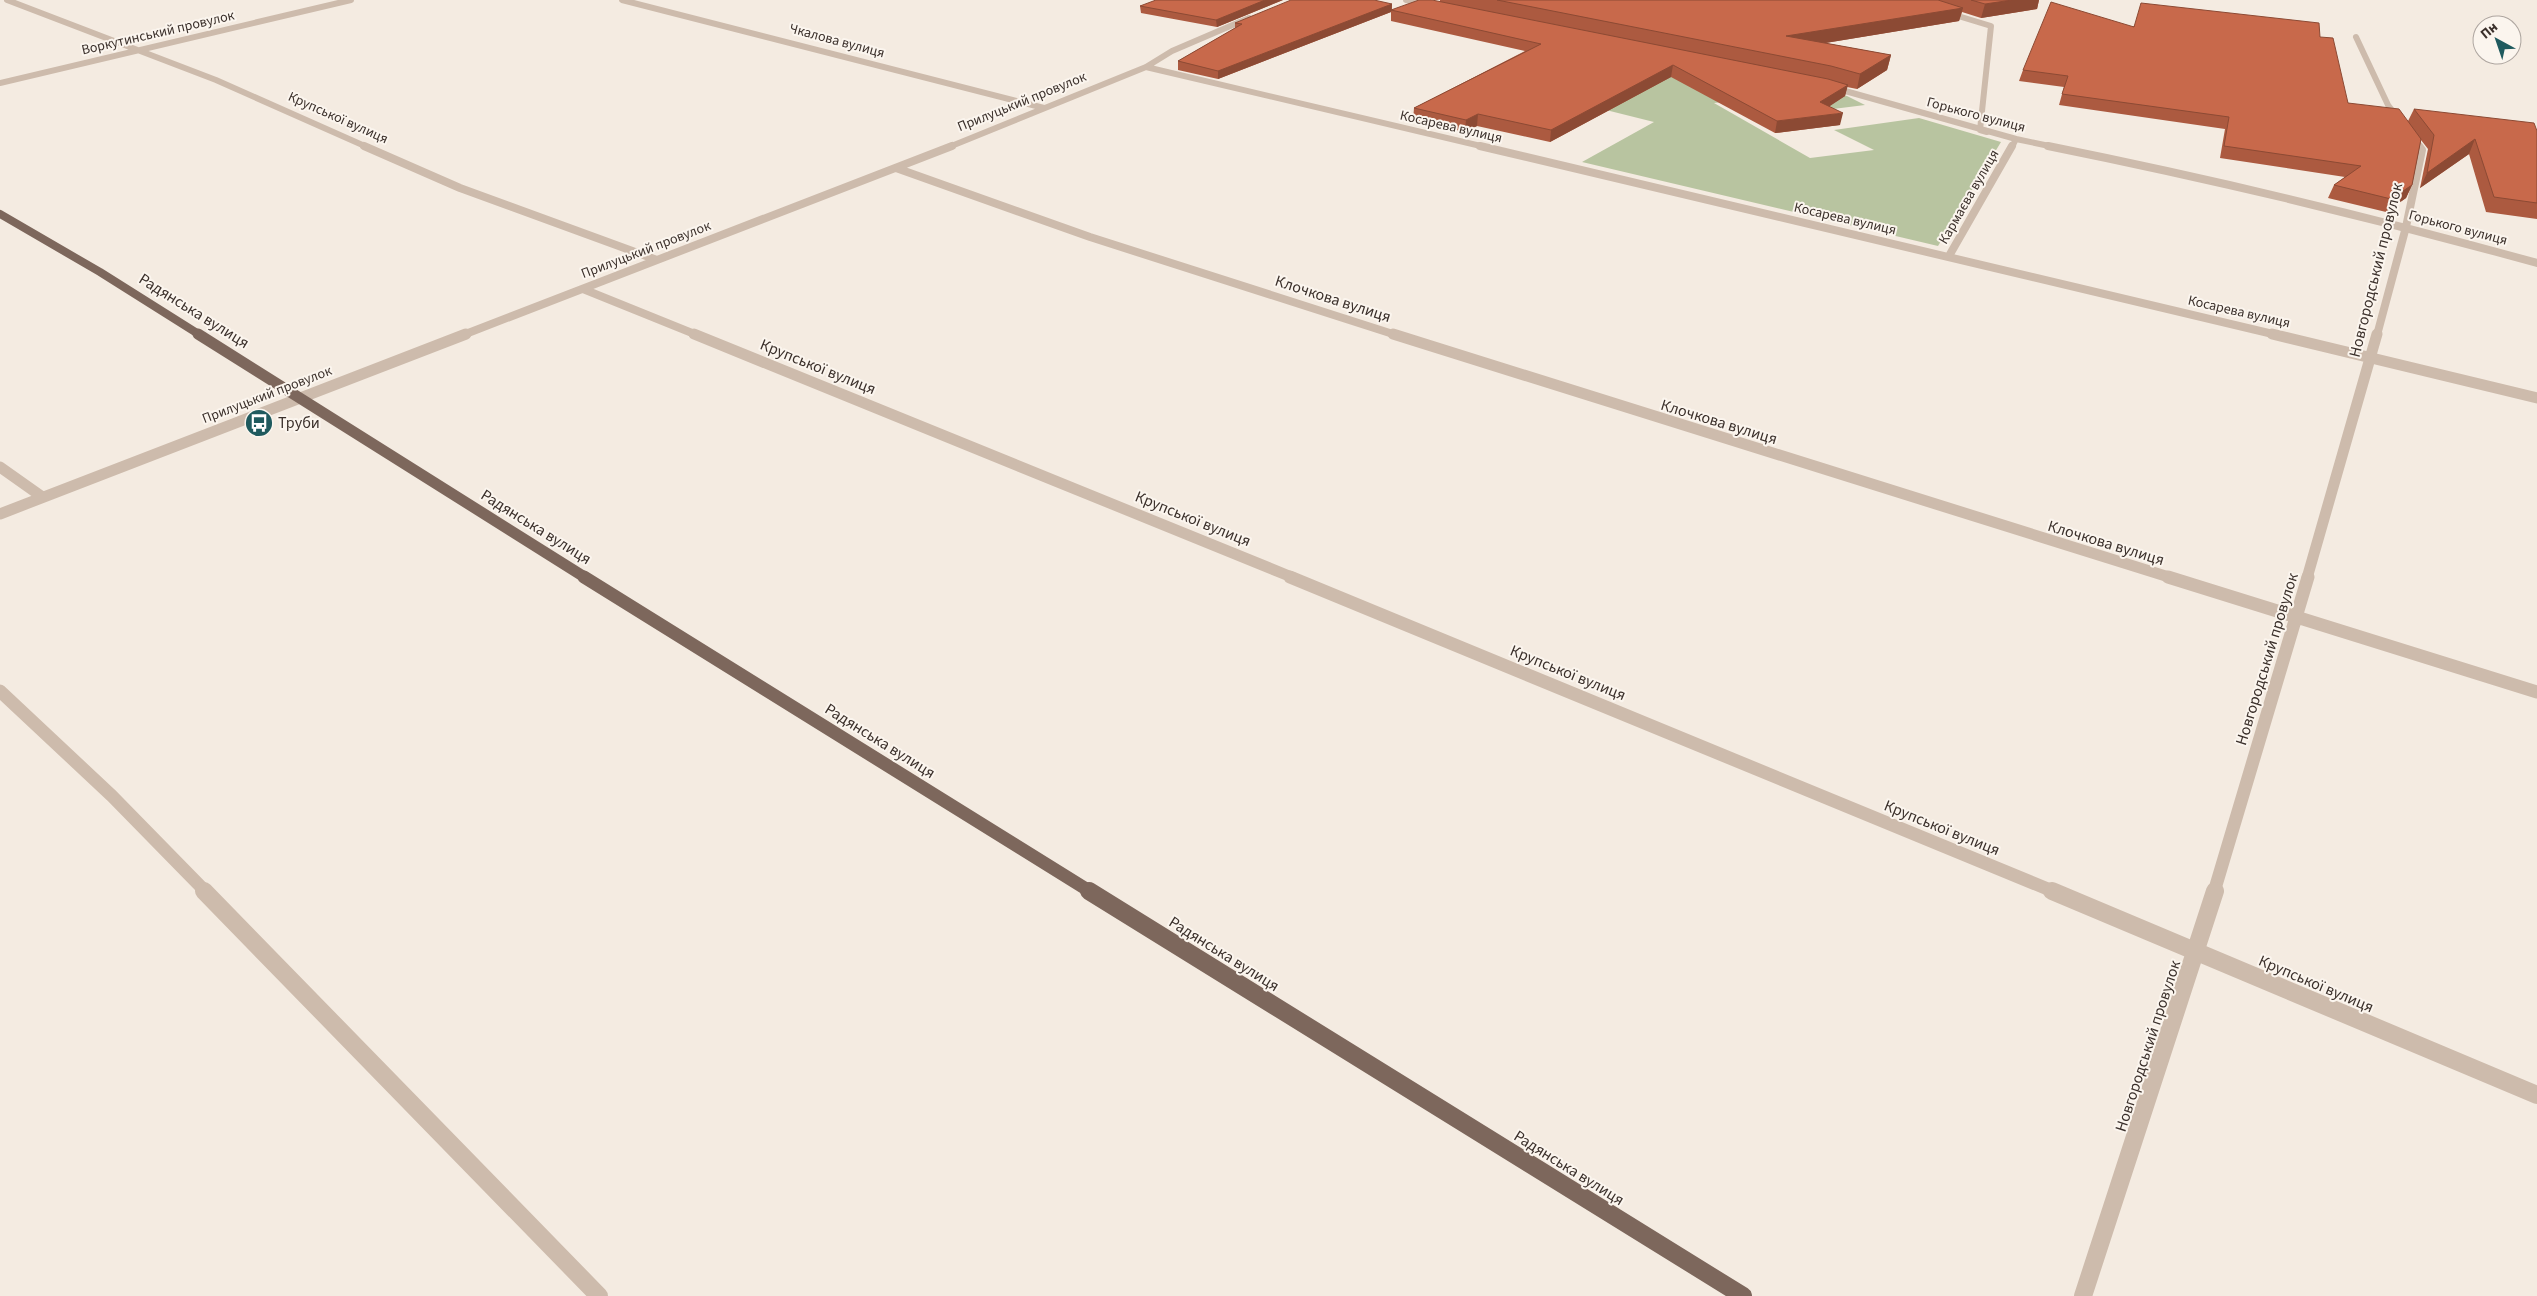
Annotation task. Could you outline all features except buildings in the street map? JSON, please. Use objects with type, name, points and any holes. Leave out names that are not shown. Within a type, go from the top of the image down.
[{"type":"main road","name":"Радянська вулиця","points":[[0,214],[100,272],[660,626],[1743,1296]]},
{"type":"street","name":"Крупської вулиця","points":[[7,0],[136,51],[216,80],[460,188],[657,260]]},
{"type":"street","name":"Воркутинський провулок","points":[[0,83],[351,0]]},
{"type":"street","name":"Чкалова вулиця","points":[[622,0],[1044,108]]},
{"type":"street","points":[[1406,0],[1435,6]]},
{"type":"street","name":"Кармаєва вулиця","points":[[1937,9],[1991,26],[1980,130]]},
{"type":"street","name":"Прилуцький провулок","points":[[0,514],[41,496],[896,168],[1146,67],[1172,51],[1254,16]]},
{"type":"street","name":"Новгородський провулок","points":[[2083,1296],[2197,950],[2296,618],[2371,357],[2406,227],[2422,150],[2388,104],[2356,37]]},
{"type":"street","name":"Косарева вулиця","points":[[1146,67],[1949,256],[2537,398]]},
{"type":"street","name":"Горького вулиця","points":[[1827,86],[2016,139],[2176,172],[2406,227],[2537,263]]},
{"type":"street","name":"Кармаєва вулиця","points":[[1949,256],[2016,139]]},
{"type":"street","name":"Клочкова вулиця","points":[[896,168],[1100,240],[1555,386],[2537,692]]},
{"type":"street","name":"Крупської вулиця","points":[[583,289],[1366,607],[2197,950],[2537,1095]]},
{"type":"street","points":[[0,467],[41,496]]},
{"type":"street","points":[[0,691],[112,796],[599,1296]]},
{"type":"green space","points":[[1695,62],[1847,96],[1865,105],[1801,113],[1767,97],[1714,103],[1810,158],[1874,150],[1834,130],[1919,118],[2001,142],[1938,246],[1582,162],[1654,122],[1606,110]]},
{"type":"place","name":"Труби","points":[[259,423]]}]
